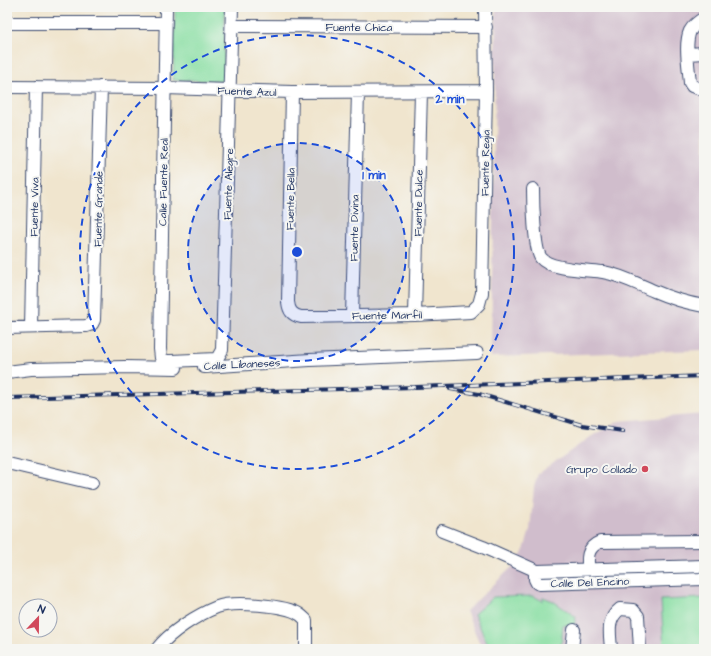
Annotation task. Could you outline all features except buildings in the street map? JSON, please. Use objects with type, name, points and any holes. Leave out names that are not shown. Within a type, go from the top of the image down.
[{"type":"street","name":"Calle Fuente Real","points":[[166,7],[160,315],[161,358],[163,360],[171,361],[216,359]]},
{"type":"street","name":"Fuente Alegre","points":[[216,359],[222,350],[223,343],[232,7]]},
{"type":"street","name":"Fuente Regia","points":[[467,313],[474,310],[479,304],[482,293],[486,91],[485,7]]},
{"type":"street","points":[[704,18],[690,31],[688,40],[690,83],[692,86],[704,90]]},
{"type":"street","points":[[10,23],[165,24]]},
{"type":"street","name":"Fuente Chica","points":[[232,26],[486,28]]},
{"type":"street","points":[[688,54],[704,53]]},
{"type":"street","name":"Fuente Azul","points":[[7,87],[165,88],[292,92],[486,91]]},
{"type":"street","name":"Fuente Viva","points":[[31,327],[36,87]]},
{"type":"street","name":"Fuente Grande","points":[[31,327],[86,326],[92,324],[94,320],[96,301],[101,87]]},
{"type":"street","name":"Fuente Bella","points":[[292,92],[288,302],[291,313],[295,316],[307,317]]},
{"type":"street","name":"Fuente Divina","points":[[352,316],[358,92]]},
{"type":"street","name":"Fuente Dulce","points":[[415,315],[421,92]]},
{"type":"street","points":[[533,188],[533,213],[538,253],[548,264],[604,272],[627,278],[653,291],[680,301],[704,306]]},
{"type":"street","name":"Fuente Marfil","points":[[307,317],[467,313]]},
{"type":"street","points":[[7,328],[31,327]]},
{"type":"street","name":"Calle Libaneses","points":[[7,372],[31,369],[125,367],[183,368],[310,360],[477,353]]},
{"type":"street","points":[[7,463],[92,483]]},
{"type":"street","points":[[442,531],[537,571]]},
{"type":"street","points":[[589,582],[589,552],[591,547],[600,542],[704,541]]},
{"type":"street","name":"Calle Del Encino","points":[[704,566],[537,571],[535,574],[536,582],[539,584],[704,579]]},
{"type":"street","points":[[157,649],[163,641],[195,618],[218,606],[242,605],[276,606],[299,614],[306,620],[306,649]]},
{"type":"street","points":[[611,649],[610,624],[613,615],[620,609],[633,610],[638,616],[640,649]]},
{"type":"street","points":[[572,649],[574,630]]},
{"type":"shaded area","points":[[496,7],[704,7],[704,350],[491,357]]},
{"type":"shaded area","points":[[704,414],[704,649],[482,649],[466,611],[512,567],[524,550],[530,530],[534,487],[538,474],[592,436],[619,421]]},
{"type":"green space","points":[[175,7],[225,7],[224,81],[173,80]]},
{"type":"green space","points":[[533,596],[543,601],[543,597],[553,601],[576,617],[574,626],[563,625],[561,649],[490,649],[474,614],[493,597]]},
{"type":"green space","points":[[704,598],[704,649],[664,649],[661,600]]},
{"type":"railway","points":[[7,398],[416,387],[704,376]]},
{"type":"railway","points":[[450,389],[479,394],[582,425],[623,431]]},
{"type":"place","name":"Grupo Collado","points":[[645,469]]}]
